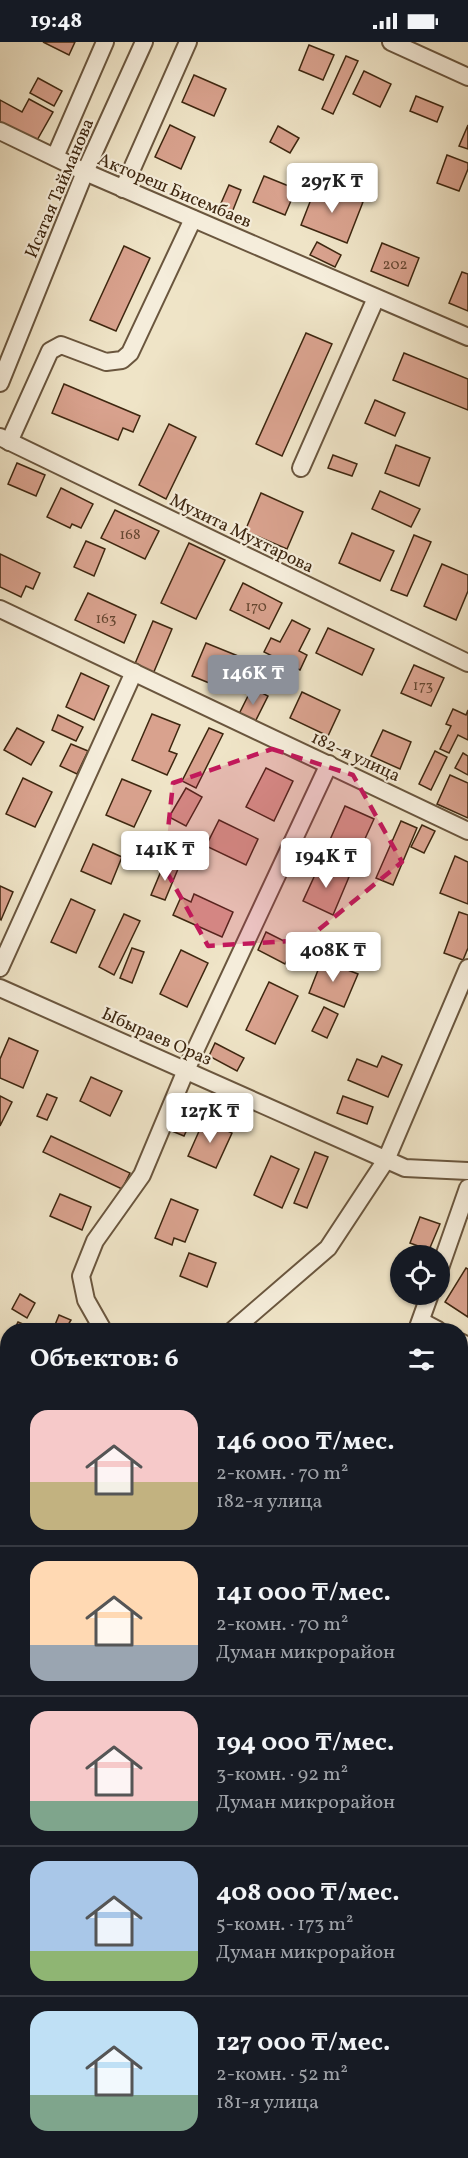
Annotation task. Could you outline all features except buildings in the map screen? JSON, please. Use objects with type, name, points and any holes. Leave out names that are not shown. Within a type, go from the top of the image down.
[{"type":"street","points":[[55,157],[105,42]]},
{"type":"street","name":"Исатая Тайманова","points":[[0,383],[85,172],[144,42]]},
{"type":"street","points":[[123,189],[188,42]]},
{"type":"street","points":[[392,42],[468,77]]},
{"type":"street","name":"Актореш Бисембаев","points":[[0,131],[123,189],[468,337]]},
{"type":"street","points":[[5,440],[50,351],[61,345],[106,362],[122,360],[130,353],[193,219]]},
{"type":"street","points":[[301,468],[376,297]]},
{"type":"street","name":"Мухита Мухтарова","points":[[5,440],[468,662]]},
{"type":"street","name":"182-я улица","points":[[0,609],[468,831]]},
{"type":"street","points":[[0,968],[134,672]]},
{"type":"street","points":[[99,1323],[86,1300],[81,1276],[95,1241],[142,1175],[186,1071],[329,764]]},
{"type":"street","points":[[241,1323],[328,1248],[386,1160],[468,968]]},
{"type":"street","name":"Ыбыраев Ораз","points":[[0,988],[405,1168],[468,1171]]},
{"type":"street","points":[[448,1245],[468,1188]]},
{"type":"street","points":[[420,1323],[426,1305]]},
{"type":"highlighted area","points":[[272,749],[353,775],[402,862],[306,940],[208,946],[164,867],[173,783]]}]
